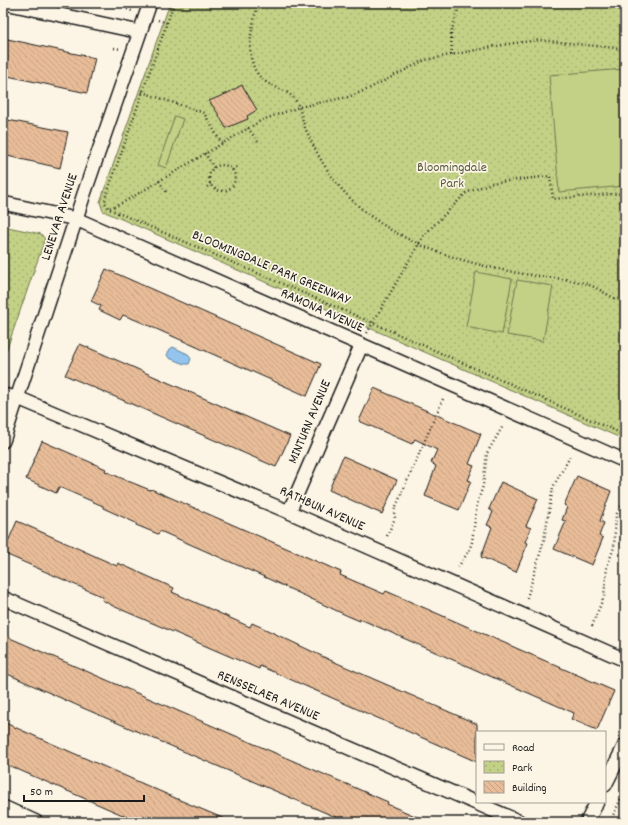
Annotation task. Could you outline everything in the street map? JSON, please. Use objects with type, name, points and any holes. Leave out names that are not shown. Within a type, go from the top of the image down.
[{"type":"street","points":[[5,3],[140,32]]},
{"type":"street","name":"LENEVAR AVENUE","points":[[3,441],[76,219],[150,3]]},
{"type":"street","name":"RAMONA AVENUE","points":[[3,203],[76,219],[361,346],[625,461]]},
{"type":"street","name":"MINTURN AVENUE","points":[[290,512],[361,346]]},
{"type":"street","name":"RATHBUN AVENUE","points":[[3,395],[18,398],[290,512],[625,660]]},
{"type":"street","name":"RENSSELAER AVENUE","points":[[3,598],[476,803]]},
{"type":"street","points":[[606,784],[622,760],[625,745]]},
{"type":"street","name":"RENSSELAER AVENUE","points":[[476,803],[520,822]]},
{"type":"street","points":[[587,822],[596,803]]},
{"type":"street","points":[[3,807],[36,822]]},
{"type":"path","points":[[174,3],[106,196],[105,203],[109,209],[124,202],[262,120],[299,107],[348,97],[366,90],[425,60],[539,40],[625,49]]},
{"type":"path","points":[[258,3],[250,45],[256,71],[266,82],[290,94],[299,107],[306,130],[319,156],[347,195],[363,210],[377,221],[418,245],[474,264],[586,284],[625,302]]},
{"type":"path","points":[[452,55],[451,33],[460,3]]},
{"type":"path","points":[[142,92],[204,113],[222,144]]},
{"type":"path","points":[[248,128],[258,142]]},
{"type":"path","points":[[205,153],[214,168]]},
{"type":"path","points":[[223,165],[232,170],[235,180],[228,190],[219,190],[211,184],[210,174],[214,168],[223,165]]},
{"type":"path","points":[[232,170],[237,167]]},
{"type":"path","points":[[373,323],[418,245],[431,226],[466,193],[490,183],[550,176],[553,199],[625,193]]},
{"type":"path","points":[[160,181],[167,193]]},
{"type":"path","points":[[207,188],[211,184]]},
{"type":"path","name":"BLOOMINGDALE PARK GREENWAY","points":[[109,209],[373,323],[625,435]]},
{"type":"path","points":[[387,536],[395,518],[394,511],[443,399]]},
{"type":"path","points":[[458,567],[469,551],[472,542],[477,504],[483,486],[488,453],[504,426]]},
{"type":"path","points":[[527,598],[544,540],[552,487],[572,455]]},
{"type":"path","points":[[592,626],[604,596],[606,567],[614,547],[616,515],[625,499]]},
{"type":"path","points":[[610,822],[625,790]]},
{"type":"green space","name":"Bloomingdale Park","points":[[170,3],[625,3],[625,440],[103,211],[100,202]]},
{"type":"green space","points":[[625,69],[625,186],[559,192],[549,75]]},
{"type":"green space","points":[[175,116],[183,119],[166,168],[158,165]]},
{"type":"green space","points":[[3,226],[41,234],[45,239],[3,360]]},
{"type":"green space","points":[[476,272],[512,279],[502,334],[466,327]]},
{"type":"green space","points":[[517,280],[553,286],[543,341],[507,335]]},
{"type":"water","points":[[173,347],[188,354],[191,359],[189,364],[184,364],[169,358],[167,355]]},
{"type":"building","points":[[3,38],[95,58],[87,93],[3,75]]},
{"type":"building","points":[[242,85],[257,110],[247,116],[248,119],[226,128],[209,101]]},
{"type":"building","points":[[3,119],[68,132],[60,168],[3,155]]},
{"type":"building","points":[[106,269],[321,364],[307,396],[136,320],[123,315],[120,320],[99,310],[101,306],[91,301]]},
{"type":"building","points":[[80,344],[290,436],[276,467],[65,375]]},
{"type":"building","points":[[374,388],[481,434],[469,464],[474,466],[468,480],[471,481],[459,510],[425,496],[436,466],[431,463],[437,450],[415,439],[412,444],[359,421]]},
{"type":"building","points":[[42,441],[106,469],[105,471],[150,490],[151,489],[341,572],[340,575],[384,594],[386,591],[614,691],[597,730],[571,719],[574,713],[360,619],[360,621],[348,616],[160,531],[158,534],[136,525],[136,523],[103,508],[103,506],[59,487],[56,493],[26,479]]},
{"type":"building","points":[[343,456],[397,480],[382,514],[329,490]]},
{"type":"building","points":[[577,476],[611,491],[600,521],[604,523],[599,536],[603,538],[592,565],[554,549],[566,521],[562,520],[567,507],[564,505]]},
{"type":"building","points":[[501,482],[538,499],[526,526],[531,528],[525,542],[528,543],[516,572],[481,557],[492,527],[487,525],[493,512],[489,509]]},
{"type":"building","points":[[17,521],[117,566],[118,563],[174,588],[172,592],[250,627],[252,623],[330,660],[477,724],[476,762],[260,666],[259,669],[113,606],[102,600],[103,597],[3,553]]},
{"type":"building","points":[[3,635],[388,802],[387,804],[429,822],[347,822],[83,708],[3,672]]},
{"type":"building","points":[[3,722],[232,822],[139,822],[3,763]]}]
